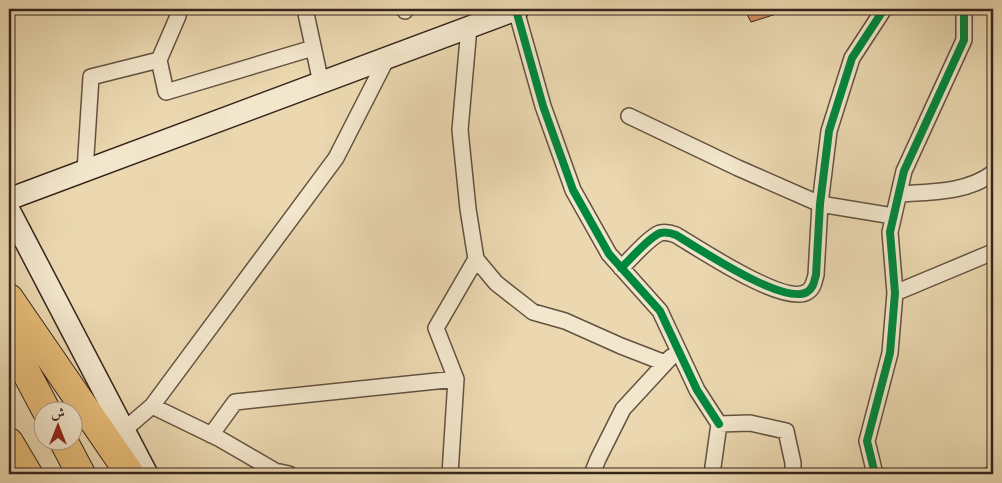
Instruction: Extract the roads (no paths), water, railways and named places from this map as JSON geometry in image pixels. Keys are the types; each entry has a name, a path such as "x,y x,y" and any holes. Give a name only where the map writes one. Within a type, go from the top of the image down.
{"highway":[{"path":"9,298 130,474"},
{"path":"9,340 41,400"},
{"path":"9,442 28,474"},
{"path":"68,450 81,474"}],"main road":[{"path":"9,199 517,9"},
{"path":"9,210 147,474"}],"street":[{"path":"179,9 178,16 159,60 166,92 313,48"},
{"path":"305,9 321,83"},
{"path":"517,9 543,106 573,190 609,254 660,311 697,390 719,424 712,474"},
{"path":"621,268 652,239 660,233 667,232 676,235 760,284 795,294 807,293 813,286 816,275 820,204 829,131 852,58 884,9"},
{"path":"875,474 866,441 890,353 895,293 890,232 893,216 904,171 964,40 964,9"},
{"path":"470,27 460,130 468,209 476,259 496,283 533,312 565,321 665,363"},
{"path":"124,430 152,406 336,158 387,58"},
{"path":"85,171 91,77 159,60"},
{"path":"629,116 738,168 820,204 893,216"},
{"path":"898,194 955,190 986,178 993,173"},
{"path":"895,293 993,252"},
{"path":"450,474 456,379 436,328 476,259"},
{"path":"592,474 623,409 678,348"},
{"path":"211,435 235,402 456,379"},
{"path":"152,406 211,435 275,471 289,474"},
{"path":"719,424 750,423 786,432 793,463 793,474"}]}
